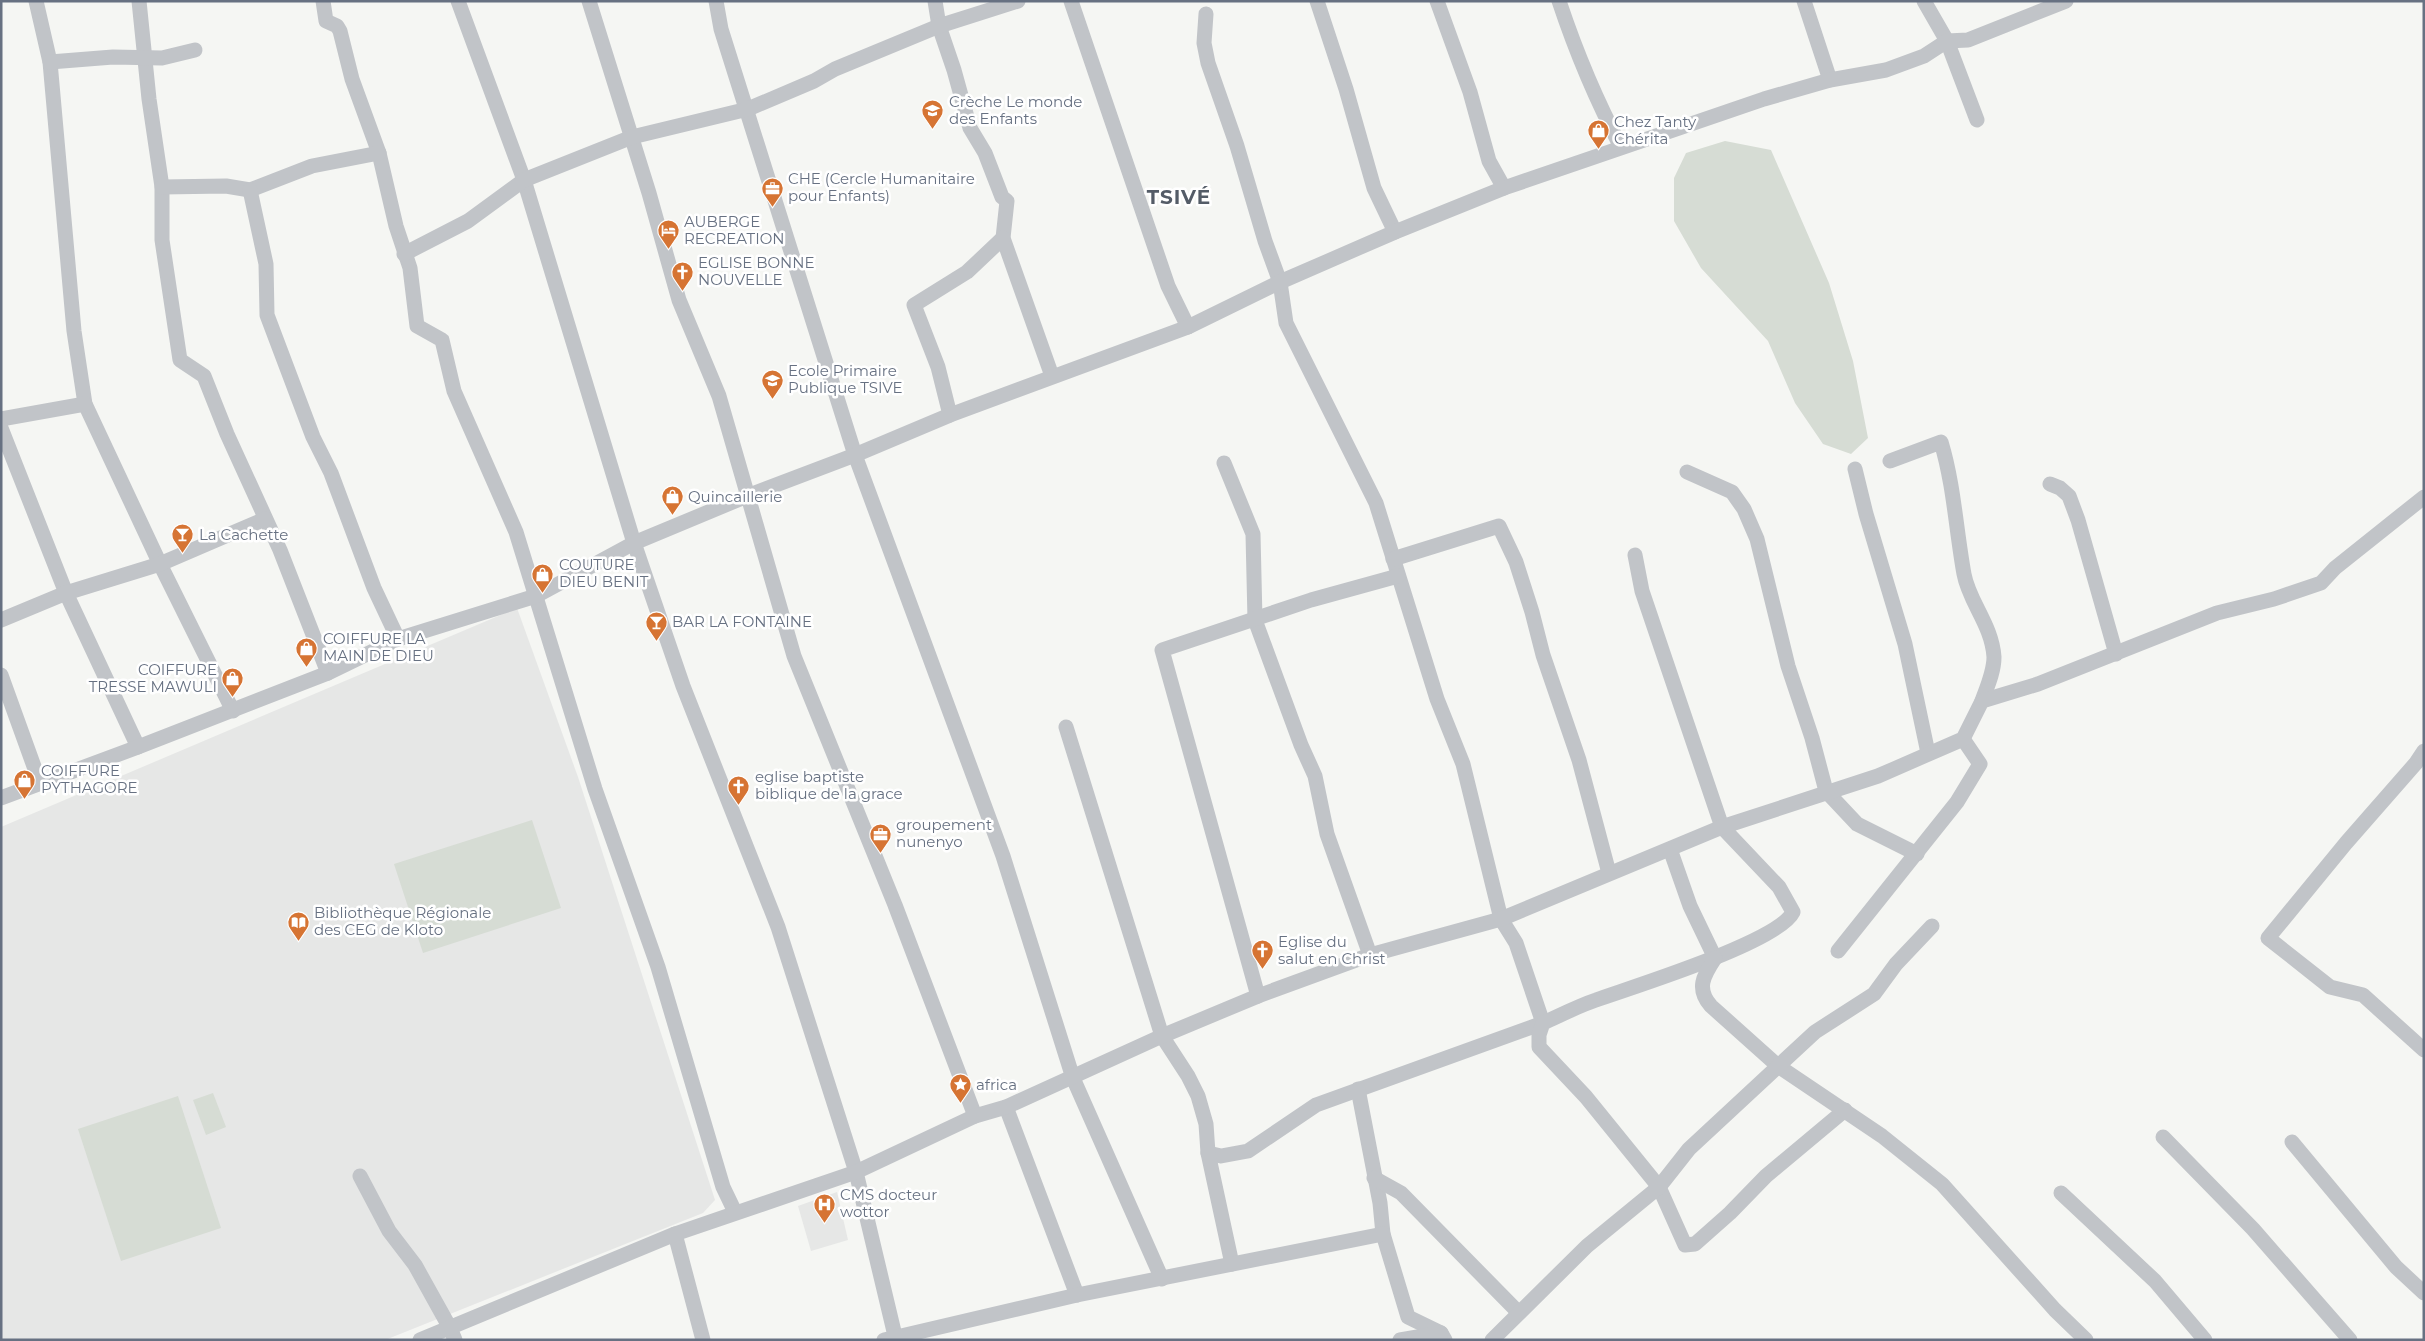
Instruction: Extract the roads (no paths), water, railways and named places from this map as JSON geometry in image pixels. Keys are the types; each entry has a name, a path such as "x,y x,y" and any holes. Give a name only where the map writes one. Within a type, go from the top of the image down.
{"street":[{"path":"36,1 50,62 74,331 85,404 160,564 233,710"},
{"path":"139,1 149,99 162,187 162,240 180,360 204,376 280,550 328,673"},
{"path":"323,1 326,21 337,26 340,31 357,98 379,152 404,254 414,285 417,326 442,340 454,392 516,532 595,789 658,967 723,1187 735,1212"},
{"path":"458,1 524,180 634,543 683,686 778,927 856,1172 892,1339 1078,1295 1383,1234"},
{"path":"589,1 632,137 679,300 719,396 794,656 894,906 975,1116"},
{"path":"716,1 721,29 748,109 855,455 1003,856 1074,1078 1162,1279"},
{"path":"935,1 939,26 954,70 970,128 985,153 1002,197 1007,202 1003,238 1052,376"},
{"path":"404,254 468,221 524,180 632,137 748,109 835,69 939,26 1018,1"},
{"path":"1071,1 1168,286 1188,327"},
{"path":"1317,1 1346,89 1374,188 1394,232"},
{"path":"1437,1 1470,92 1489,161 1504,188"},
{"path":"1559,1 1579,58 1601,109 1621,147"},
{"path":"1804,1 1830,80"},
{"path":"1924,1 1947,41 1977,120"},
{"path":"1,798 138,748 328,673 398,639 536,596 634,543 950,415 1188,327 1280,282 1394,232 1504,188 1621,147 1830,80 1886,70 1924,56 1947,41 1968,40 2047,4 2066,1"},
{"path":"1206,14 1204,43 1208,63 1237,146 1265,241 1280,282 1286,323 1376,503 1437,698 1463,764 1501,919 1516,943 1544,1023 1539,1035 1540,1047 1586,1097 1659,1187 1685,1245 1694,1244 1730,1213 1766,1176 1845,1110"},
{"path":"50,62 146,56 162,58 195,50"},
{"path":"162,187 226,186 250,190 312,166 379,152"},
{"path":"250,190 266,264 267,315 313,437 331,474 374,588 398,639"},
{"path":"950,415 938,367 914,305 967,272 1003,238"},
{"path":"1,419 85,404"},
{"path":"1,428 66,593 138,748"},
{"path":"420,1340 452,1334 675,1234 856,1172 975,1116 1006,1107 1074,1078 1162,1036 1258,996 1370,955 1501,919 1609,873 1670,850 1722,826 1826,791 1878,776 1928,752 1963,739 1991,679 1994,657 1985,619 1964,576 1962,546 1941,442 1890,461"},
{"path":"1224,463 1253,534 1255,620 1301,745 1315,776 1327,834 1370,955"},
{"path":"1855,469 1904,644 1928,752"},
{"path":"1687,472 1732,492 1757,538 1788,666 1812,738 1826,791 1857,824 1916,854"},
{"path":"2050,484 2060,488 2069,496 2078,520 2116,654"},
{"path":"1982,701 2038,684 2217,614 2274,599 2320,583 2335,568 2424,497"},
{"path":"1,620 66,593 160,564 265,519"},
{"path":"1393,559 1499,526 1516,562 1543,655 1580,760 1609,873"},
{"path":"1208,1153 1221,1156 1248,1151 1316,1105 1544,1023 1593,1001 1715,958 1769,932 1790,919 1793,912 1779,887 1722,826 1642,591 1635,555"},
{"path":"1258,996 1162,650 1311,600 1398,576"},
{"path":"1,675 40,784"},
{"path":"1066,727 1162,1036 1198,1096 1206,1124 1208,1153 1232,1264"},
{"path":"1838,952 1957,802 1980,764 1963,739"},
{"path":"2424,751 2416,763 2346,842 2268,938 2330,988 2364,995 2424,1050"},
{"path":"1670,850 1690,906 1715,958"},
{"path":"1492,1340 1587,1246 1659,1187 1689,1149 1814,1032 1874,994 1896,964 1932,926"},
{"path":"1715,958 1708,968 1701,988 1703,997 1778,1066 1845,1110 1942,1184 2055,1310 2086,1340"},
{"path":"1358,1089 1380,1203 1383,1234 1408,1317 1443,1337"},
{"path":"1006,1107 1078,1295"},
{"path":"2164,1136 2254,1229 2350,1340"},
{"path":"2292,1142 2396,1267 2424,1293"},
{"path":"360,1176 389,1231 415,1265 452,1334"},
{"path":"1374,1178 1401,1193 1519,1313"},
{"path":"2061,1193 2155,1281 2204,1340"},
{"path":"675,1234 703,1340"},
{"path":"1400,1340 1443,1337"}],"place":[{"name":"Crèche Le monde des Enfants","path":"933,130"},
{"name":"Chez Tanty Chérita","path":"1598,150"},
{"name":"CHE (Cercle Humanitaire pour Enfants)","path":"772,207"},
{"name":"AUBERGE RECREATION","path":"668,250"},
{"name":"EGLISE BONNE NOUVELLE","path":"682,291"},
{"name":"Ecole Primaire Publique TSIVE","path":"772,399"},
{"name":"Quincaillerie","path":"672,516"},
{"name":"La Cachette","path":"183,554"},
{"name":"COUTURE DIEU BENIT","path":"543,593"},
{"name":"BAR LA FONTAINE","path":"656,641"},
{"name":"COIFFURE LA MAIN DE DIEU","path":"307,667"},
{"name":"COIFFURE TRESSE MAWULI","path":"233,698"},
{"name":"COIFFURE PYTHAGORE","path":"25,799"},
{"name":"eglise baptiste biblique de la grace","path":"739,805"},
{"name":"groupement nunenyo","path":"880,853"},
{"name":"Bibliothèque Régionale des CEG de Kloto","path":"298,941"},
{"name":"Eglise du salut en Christ","path":"1262,970"},
{"name":"africa","path":"960,1104"},
{"name":"CMS docteur wottor","path":"824,1223"}],"district":[{"name":"TSIVÉ","path":"1179,197"}]}
